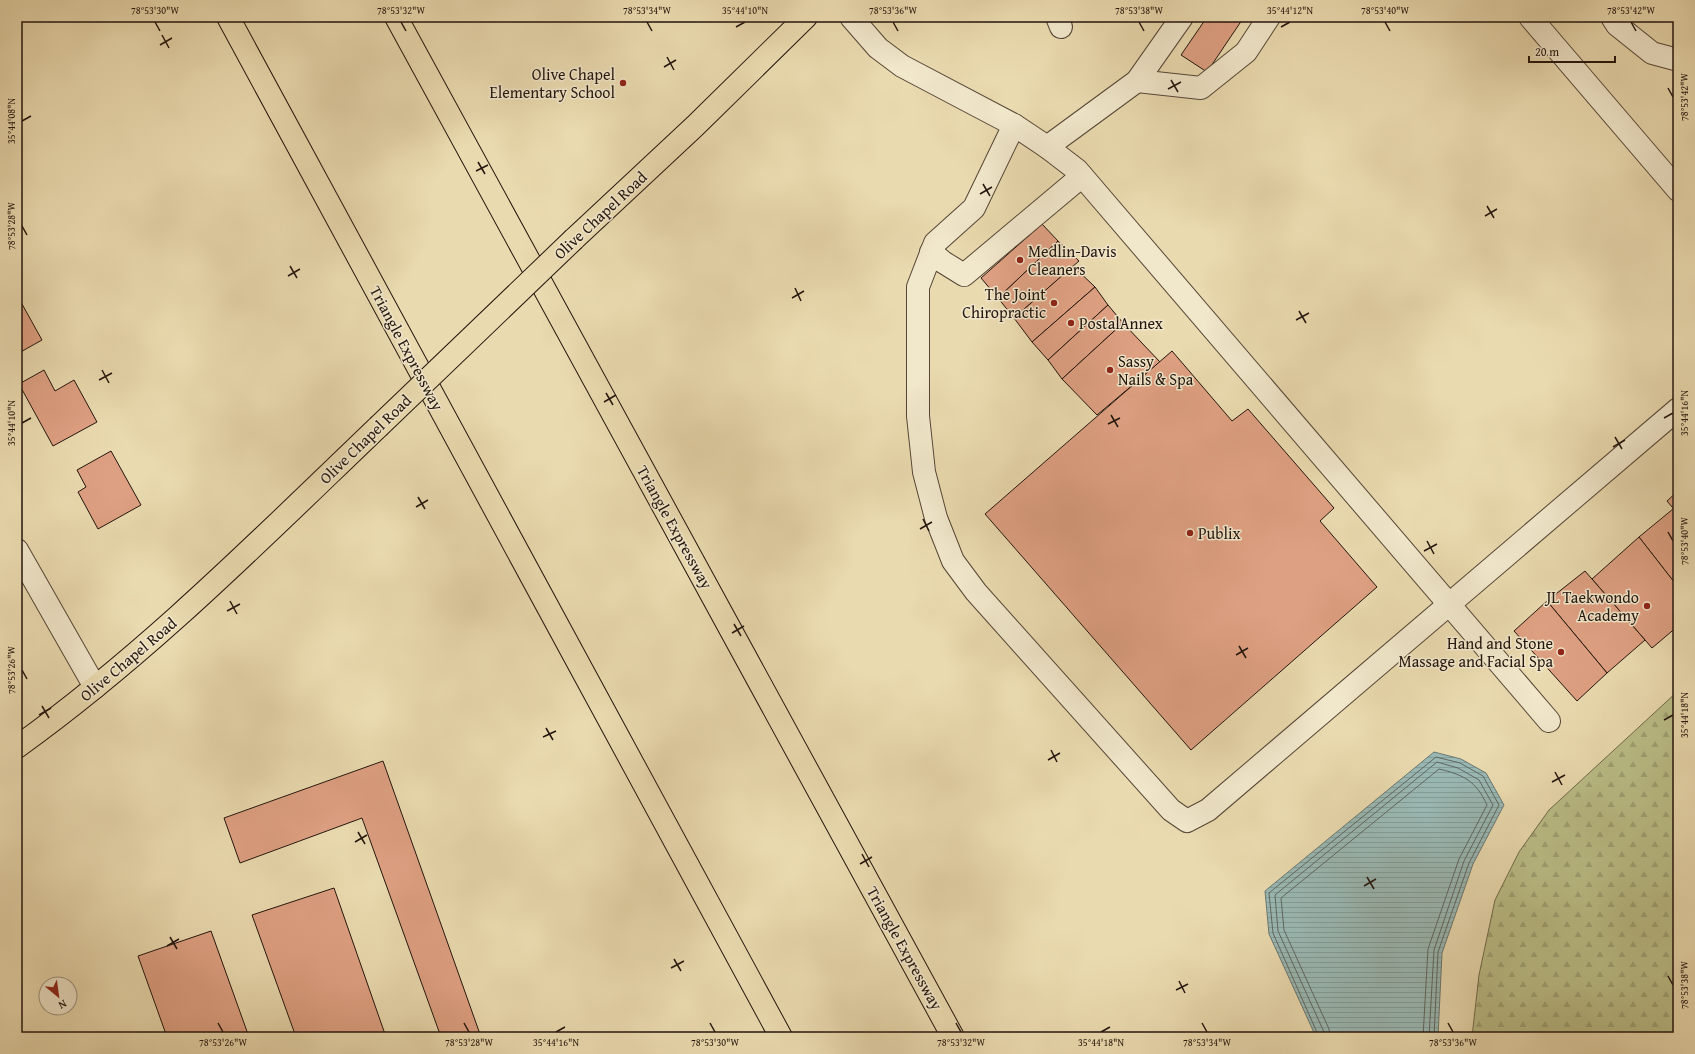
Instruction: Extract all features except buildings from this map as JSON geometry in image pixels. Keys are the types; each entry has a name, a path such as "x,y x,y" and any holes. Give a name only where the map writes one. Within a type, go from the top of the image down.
{"main road":[{"name":"Triangle Expressway","path":"228,17 781,1037"},
{"name":"Triangle Expressway","path":"396,17 953,1037"},
{"name":"Olive Chapel Road","path":"17,747 137,653 209,589 574,239 695,126 806,17"}],"street":[{"path":"851,17 878,48 902,66 1014,125 1047,147 1077,170 1549,722"},
{"path":"1047,147 1137,81 1182,17"},
{"path":"1137,81 1201,88 1246,52 1269,17"},
{"path":"1530,17 1678,190"},
{"path":"1612,17 1617,25 1652,53 1678,60"},
{"path":"1014,125 974,208 935,243 918,287 918,416 924,472 936,518 953,561 976,592 1171,810 1187,821 1208,810 1678,409"},
{"path":"931,252 943,262 964,275 1082,176"},
{"path":"17,550 95,687"}],"green space":[{"path":"1678,691 1678,1037 1472,1037 1479,975 1495,900 1519,852 1549,810"}],"water":[{"path":"1434,752 1461,759 1486,773 1504,805 1473,864 1442,953 1438,1037 1316,1037 1269,934 1265,891"}],"place":[{"name":"Olive Chapel Elementary School","path":"623,83"},
{"name":"Medlin-Davis Cleaners","path":"1020,260"},
{"name":"The Joint Chiropractic","path":"1054,303"},
{"name":"PostalAnnex","path":"1071,323"},
{"name":"Sassy Nails & Spa","path":"1110,370"},
{"name":"Publix","path":"1190,533"},
{"name":"JL Taekwondo Academy","path":"1647,606"},
{"name":"Hand and Stone Massage and Facial Spa","path":"1561,652"}]}
